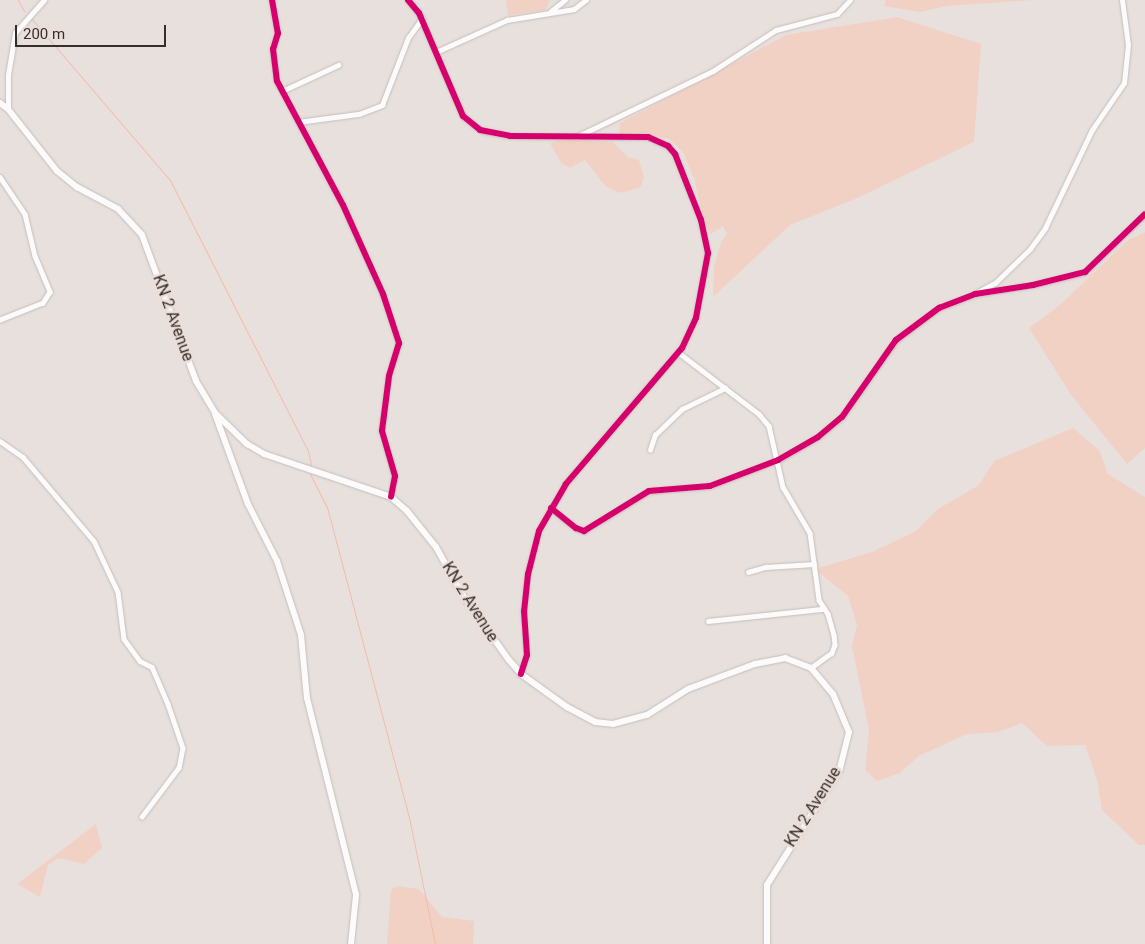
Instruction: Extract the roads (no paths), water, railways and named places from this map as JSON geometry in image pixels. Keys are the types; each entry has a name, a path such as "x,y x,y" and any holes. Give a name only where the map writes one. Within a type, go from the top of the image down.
{"main road":[{"name":"KN 2 Avenue","path":"0,103 8,109 57,170 77,186 118,209 142,236 196,381 215,413 248,444 264,454 391,497 407,511 436,547 464,597 521,674 574,712 595,722 613,724 647,715 688,689 755,664 785,658 811,668 833,694 849,732 840,769 767,885 767,944"},
{"path":"215,413 248,504 284,579 301,635 306,698 356,895 351,944"}],"street":[{"path":"8,109 8,75 15,33 44,0"},
{"path":"272,0 278,33 273,49 277,80 343,205 383,294 399,343 389,376 382,430 395,476 391,497"},
{"path":"408,0 422,19 463,116 472,125 494,134 654,138 675,154 701,220 708,253 696,318 678,352 566,484 551,508 531,554 524,611 527,655 521,674"},
{"path":"549,13 565,0"},
{"path":"436,52 507,20 574,9 586,0"},
{"path":"574,137 713,71 776,30 837,14 850,0"},
{"path":"551,508 576,528 584,531 648,491 710,486 778,460 818,437 842,417 896,340 939,308 975,294 995,283 1030,249 1045,228 1092,130 1124,83 1128,45 1122,0"},
{"path":"298,122 358,114 382,105 408,38 422,19"},
{"path":"282,91 338,65"},
{"path":"0,178 25,214 35,256 50,292 43,303 0,320"},
{"path":"975,294 1085,272 1145,214"},
{"path":"678,352 766,421 778,460 783,487 807,524 823,609 832,625 835,645 825,660 811,668"},
{"path":"650,450 655,435 682,409 725,388"},
{"path":"0,441 23,457 94,541 118,592 124,639 140,661 152,667 168,704 183,748 179,768 142,817"},
{"path":"748,572 766,567 814,564"},
{"path":"708,621 823,609"}],"waterway":[{"path":"18,0 24,11"},
{"path":"31,18 170,180 308,451 311,465"},
{"path":"310,474 327,507 410,822 435,944"}]}
